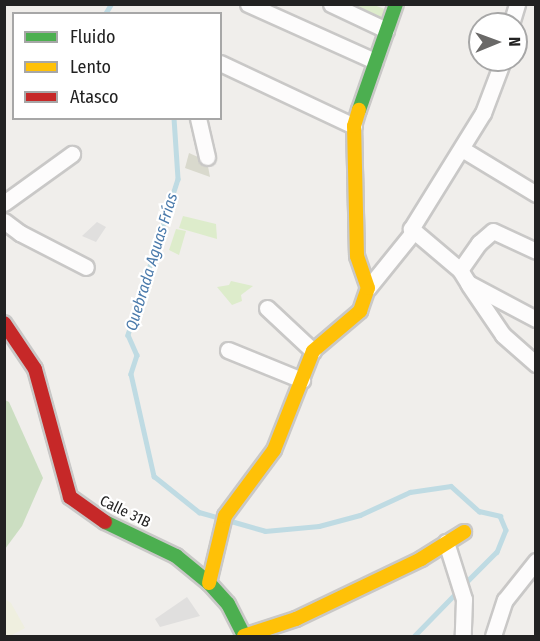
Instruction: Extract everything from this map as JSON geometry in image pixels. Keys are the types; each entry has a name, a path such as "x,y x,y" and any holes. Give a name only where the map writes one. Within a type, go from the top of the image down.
{"street":[{"path":"248,4 375,61"},
{"path":"331,4 386,30"},
{"path":"368,288 357,256 354,126 396,4"},
{"path":"222,64 354,126"},
{"path":"499,72 491,96 462,149 411,229 464,277 536,319"},
{"path":"198,120 207,157"},
{"path":"462,149 536,194"},
{"path":"4,203 72,154"},
{"path":"4,220 20,233 86,267"},
{"path":"209,583 219,533 225,516 274,450 313,351 360,311 368,288 414,231"},
{"path":"464,277 479,243 493,231 536,251"},
{"path":"464,277 503,335 536,364"},
{"path":"267,308 313,351"},
{"name":"Calle 31B","path":"4,323 35,369 70,497 91,515 176,556 209,583 228,604 244,636"},
{"path":"228,351 302,380"},
{"path":"244,636 296,619 421,559 464,532"},
{"path":"446,542 458,573 464,598 463,636"},
{"path":"493,636 505,600 536,561"}],"shaded area":[{"path":"189,153 207,161 210,177 185,168"},
{"path":"97,222 106,227 96,242 82,236"},
{"path":"187,597 200,616 160,627 155,619"}],"green space":[{"path":"354,4 374,5 390,11 384,27 351,12"},
{"path":"183,216 216,224 217,239 179,228"},
{"path":"176,229 186,231 179,255 169,250"},
{"path":"231,281 253,286 241,295 242,301 232,305 217,287 229,285"},
{"path":"5,400 9,402 43,478 22,526 5,549"},
{"path":"5,599 11,603 25,628 10,636 5,636"}],"waterway":[{"name":"Quebrada Aguas Frías","path":"106,12 111,4"},
{"name":"Quebrada Aguas Frías","path":"174,120 178,179 128,335 137,355 131,374 154,476 199,512 220,518"},
{"name":"Quebrada Aguas Frías","path":"231,521 265,531 319,526 360,515 410,492 451,486 479,511 500,516 506,530 497,552 463,586"},
{"name":"Quebrada Aguas Frías","path":"414,636 457,592"}],"traffic: fast":[{"path":"359,110 396,4"},
{"path":"105,522 176,556 209,583 228,604 244,636"}],"traffic: slow":[{"path":"209,583 225,516 274,450 313,351 360,311 368,288 357,256 354,126 359,110"},
{"path":"244,636 296,619 421,559 464,532"}],"traffic: jam":[{"path":"4,323 35,369 70,497 105,522"}]}
